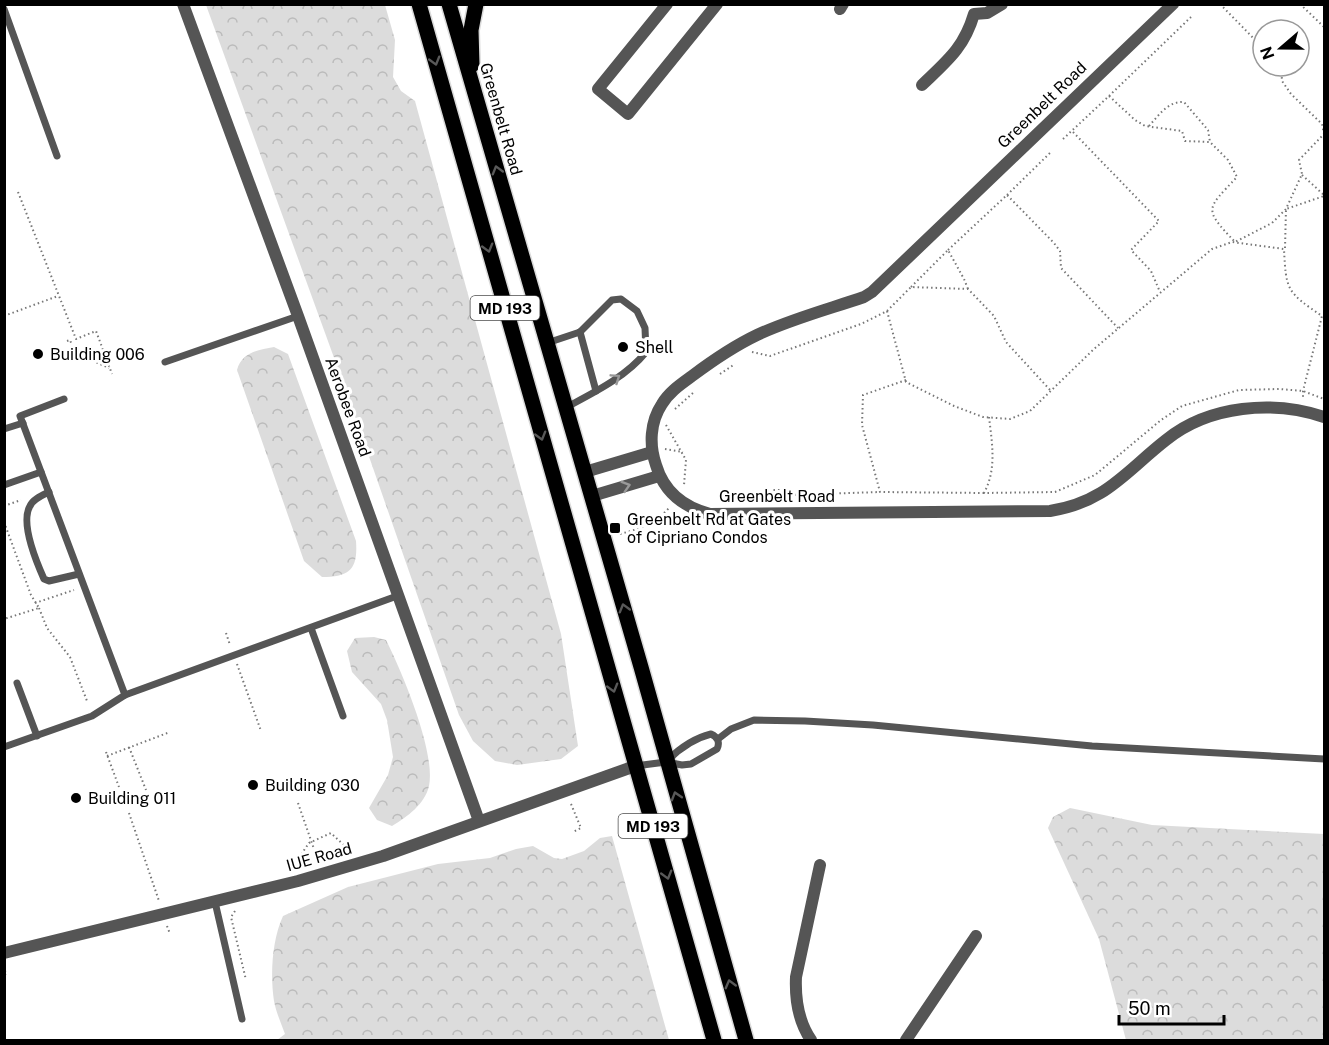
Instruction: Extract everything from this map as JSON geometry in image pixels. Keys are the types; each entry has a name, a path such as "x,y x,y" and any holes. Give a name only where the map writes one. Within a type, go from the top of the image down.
{"main road":[{"name":"MD 193","path":"419,4 714,1041"},
{"name":"Greenbelt Road","path":"449,4 592,496 746,1041"},
{"path":"472,86 471,30 476,4"}],"street":[{"name":"Aerobee Road","path":"183,4 298,316 479,821"},
{"path":"667,4 598,89 628,114 717,4"},
{"path":"922,85 956,52 970,29 974,9 987,13 1002,4"},
{"name":"Greenbelt Road","path":"1173,4 872,292 864,297 756,335 679,386 662,402 651,437 657,450 659,476 666,487 680,495 696,511 710,514 1050,511 1074,506 1105,491 1166,439 1191,424 1205,419 1223,413 1262,408 1302,410 1324,417"},
{"path":"585,472 657,450"},
{"path":"592,496 659,476"},
{"name":"IUE Road","path":"4,953 215,902 383,856 635,766"},
{"path":"811,1041 798,1013 795,995 796,977 820,865"},
{"path":"906,1041 976,936"}],"lane":[{"path":"4,9 57,156"},
{"path":"547,343 580,332 612,300 621,299 637,311 645,328 646,352 630,368 566,408"},
{"path":"165,362 298,316"},
{"path":"580,332 596,391"},
{"path":"64,399 20,416 125,695"},
{"path":"4,429 23,423"},
{"path":"4,485 41,472"},
{"path":"49,492 35,500 27,513 27,531 39,567 44,579 49,581 79,574"},
{"path":"4,747 92,716 125,695 397,596"},
{"path":"311,628 343,716"},
{"path":"17,683 37,736"},
{"path":"718,740 731,729 754,720 805,721 873,725 1092,746 1324,759"},
{"path":"635,766 666,762 682,765 699,761 717,749 718,740 711,734 703,736 679,749 666,762"},
{"path":"215,902 242,1019"}],"path":[{"path":"1220,4 1251,36"},
{"path":"1300,4 1324,27"},
{"path":"1063,139 1191,17"},
{"path":"1282,78 1291,94 1322,124 1324,134 1299,160 1302,174 1324,196 1286,209"},
{"path":"1109,96 1135,120 1149,126 1182,131 1185,141 1210,142"},
{"path":"1149,126 1162,111 1176,102 1184,102 1208,130 1210,142 1228,160 1237,177 1216,200 1211,212 1214,220 1235,242 1284,249 1284,251"},
{"path":"1072,131 1159,221 1131,250 1151,271 1160,292"},
{"path":"752,352 770,356 861,324 887,310 1051,152"},
{"path":"887,310 906,382 954,406 989,417 1010,419 1030,411 1118,328 1212,249 1235,242 1272,223 1286,209 1302,174"},
{"path":"18,192 76,339 96,331 112,374"},
{"path":"1007,195 1054,243 1060,252 1061,268 1118,328"},
{"path":"1286,209 1284,251 1286,278 1295,297 1323,315 1303,391 1303,401"},
{"path":"948,250 968,289 994,316 1006,342 1051,391"},
{"path":"910,287 968,289"},
{"path":"4,316 59,296"},
{"path":"67,341 70,340 75,353 109,368"},
{"path":"716,376 743,358"},
{"path":"880,492 862,424 863,394 906,380"},
{"path":"675,410 698,388"},
{"path":"766,505 771,505 772,490 781,490 781,494 789,495 880,492 1055,492 1095,475 1161,420 1182,406 1239,390 1303,391 1324,399"},
{"path":"663,435 667,417"},
{"path":"984,493 990,482 994,456 989,417"},
{"path":"620,534 648,525 658,519 680,495 686,474 686,460 666,423"},
{"path":"657,450 663,442"},
{"path":"657,450 683,452"},
{"path":"657,450 665,458"},
{"path":"789,495 789,504"},
{"path":"4,506 21,500"},
{"path":"6,524 35,603 47,628 70,657 87,701"},
{"path":"35,603 77,589"},
{"path":"4,619 39,608"},
{"path":"226,633 232,650"},
{"path":"237,664 261,730"},
{"path":"119,787 106,754 170,732"},
{"path":"129,747 146,790"},
{"path":"566,790 581,828 573,832"},
{"path":"298,803 314,849"},
{"path":"129,813 161,909"},
{"path":"290,870 312,842 330,833 347,850 356,851"},
{"path":"238,907 231,917 246,980"},
{"path":"166,924 170,934"},
{"path":"4,966 6,975"}],"green space":[{"path":"206,5 385,5 395,40 393,77 401,91 415,101 561,634 578,746 561,759 517,765 495,761 473,741 459,715 349,399"},
{"path":"274,347 288,354 356,541 354,565 346,573 332,577 322,577 304,561 237,370 239,364 247,356"},
{"path":"374,637 386,640 400,672 423,733 430,771 429,786 424,799 392,826 377,820 369,808 388,775 393,757 387,720 381,704 352,672 347,651 355,638"},
{"path":"1070,808 1152,825 1324,834 1324,1040 1126,1040 1099,939 1048,828 1053,817"},
{"path":"612,836 669,1040 277,1040 285,1034 274,1001 272,969 276,936 283,916 348,887 438,864 490,858 533,846 554,858 562,859 584,851 600,838"}],"place":[{"name":"Shell","path":"623,347"},
{"name":"Building 006","path":"38,354"},
{"name":"Greenbelt Rd at Gates of Cipriano Condos","path":"615,528"},
{"name":"Building 030","path":"253,785"},
{"name":"Building 011","path":"76,798"}]}
